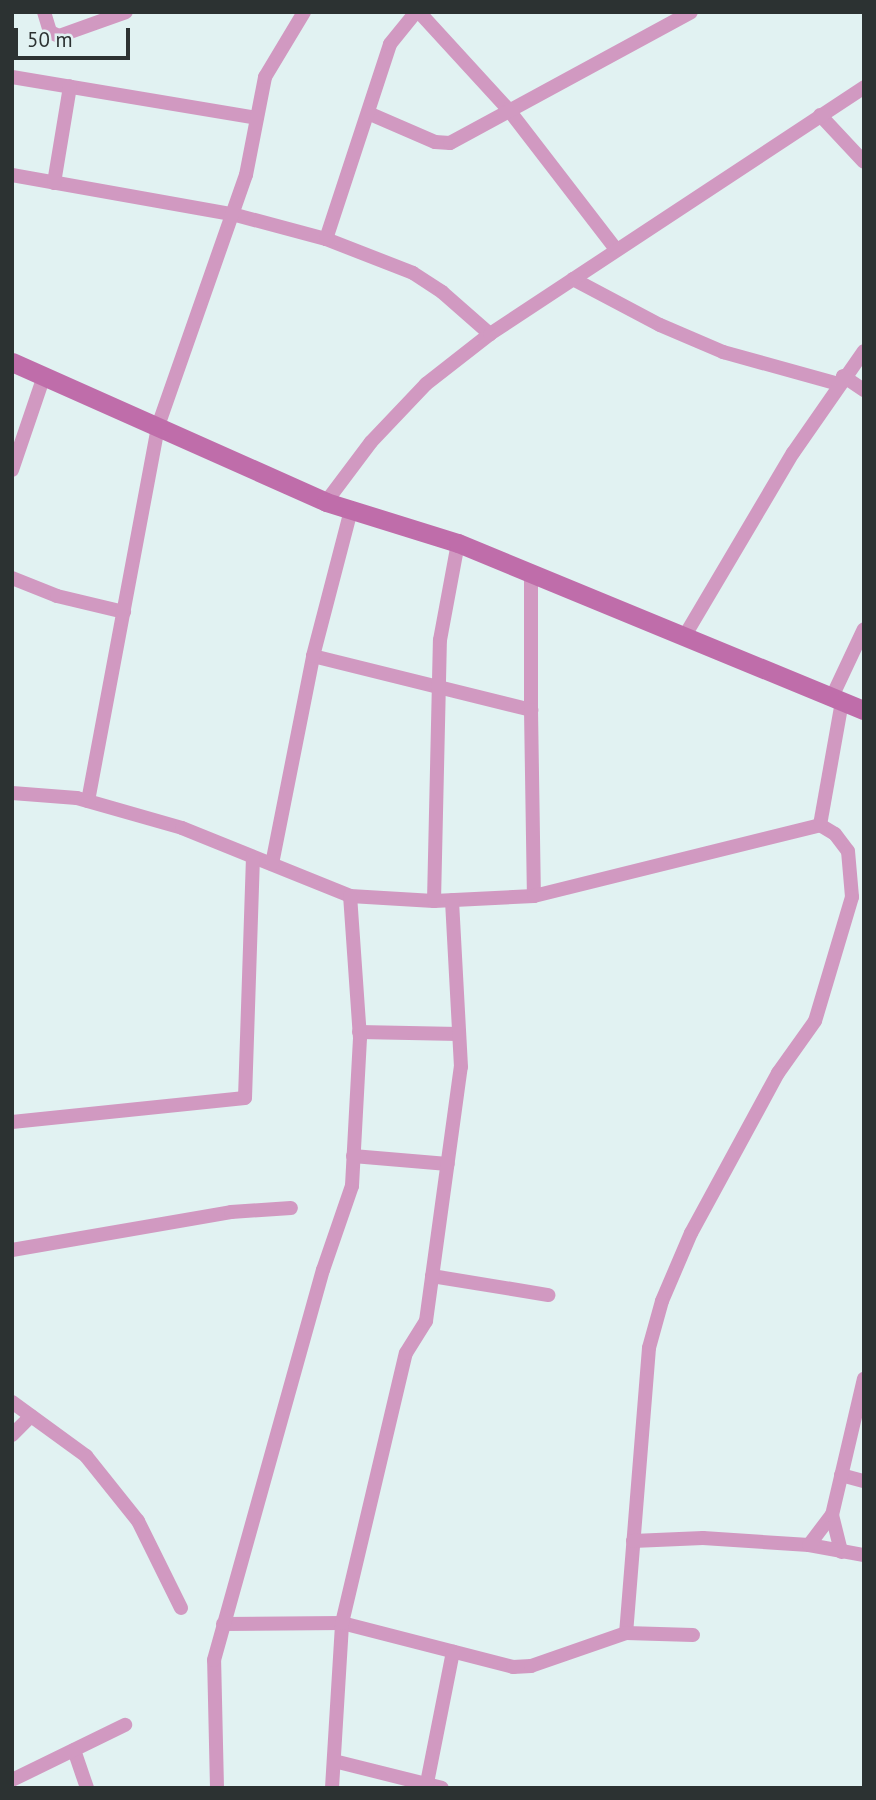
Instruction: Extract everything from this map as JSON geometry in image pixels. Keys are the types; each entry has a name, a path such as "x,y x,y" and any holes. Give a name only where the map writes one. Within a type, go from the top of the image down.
{"street":[{"path":"44,12 50,32 59,36 127,12"},
{"path":"88,801 158,426 232,214 265,77 304,12"},
{"path":"326,239 390,44 417,12 508,109 616,249"},
{"path":"368,113 435,142 450,143 508,109 691,12"},
{"path":"12,77 257,118"},
{"path":"54,183 70,86"},
{"path":"326,502 371,442 426,384 490,334 864,87"},
{"path":"820,115 864,162"},
{"path":"12,175 232,214 326,239 413,273 442,292 490,334"},
{"path":"573,279 723,352 841,380 864,390"},
{"path":"684,637 841,380 864,351"},
{"path":"12,362 326,502 458,543 864,710"},
{"path":"12,470 44,376"},
{"path":"272,864 313,656 351,510"},
{"path":"434,901 440,640 458,543"},
{"path":"531,573 534,895"},
{"path":"12,578 57,596 124,612"},
{"path":"820,825 837,701 864,629"},
{"path":"313,656 531,710"},
{"path":"12,793 88,801 182,828 351,896 434,901 534,895 820,825 835,834 848,851 852,897 815,1021 772,1084 691,1233 662,1301 649,1348 626,1633"},
{"path":"12,1122 245,1098 253,856"},
{"path":"217,1788 214,1660 323,1270 352,1186 359,1032 351,896"},
{"path":"332,1788 342,1623 406,1353 426,1321 448,1164 461,1067 452,900"},
{"path":"359,1032 459,1034"},
{"path":"353,1156 448,1164"},
{"path":"12,1250 232,1212 291,1208"},
{"path":"432,1276 548,1295"},
{"path":"809,1545 832,1515 864,1378"},
{"path":"12,1402 86,1456 138,1521 181,1608"},
{"path":"12,1435 31,1416"},
{"path":"841,1475 864,1481"},
{"path":"832,1515 841,1552"},
{"path":"633,1541 703,1538 809,1545 864,1555"},
{"path":"223,1624 342,1623 513,1667 531,1666 626,1633 693,1635"},
{"path":"426,1786 453,1652"},
{"path":"12,1780 125,1725"},
{"path":"74,1750 87,1788"},
{"path":"334,1761 442,1788"}]}
